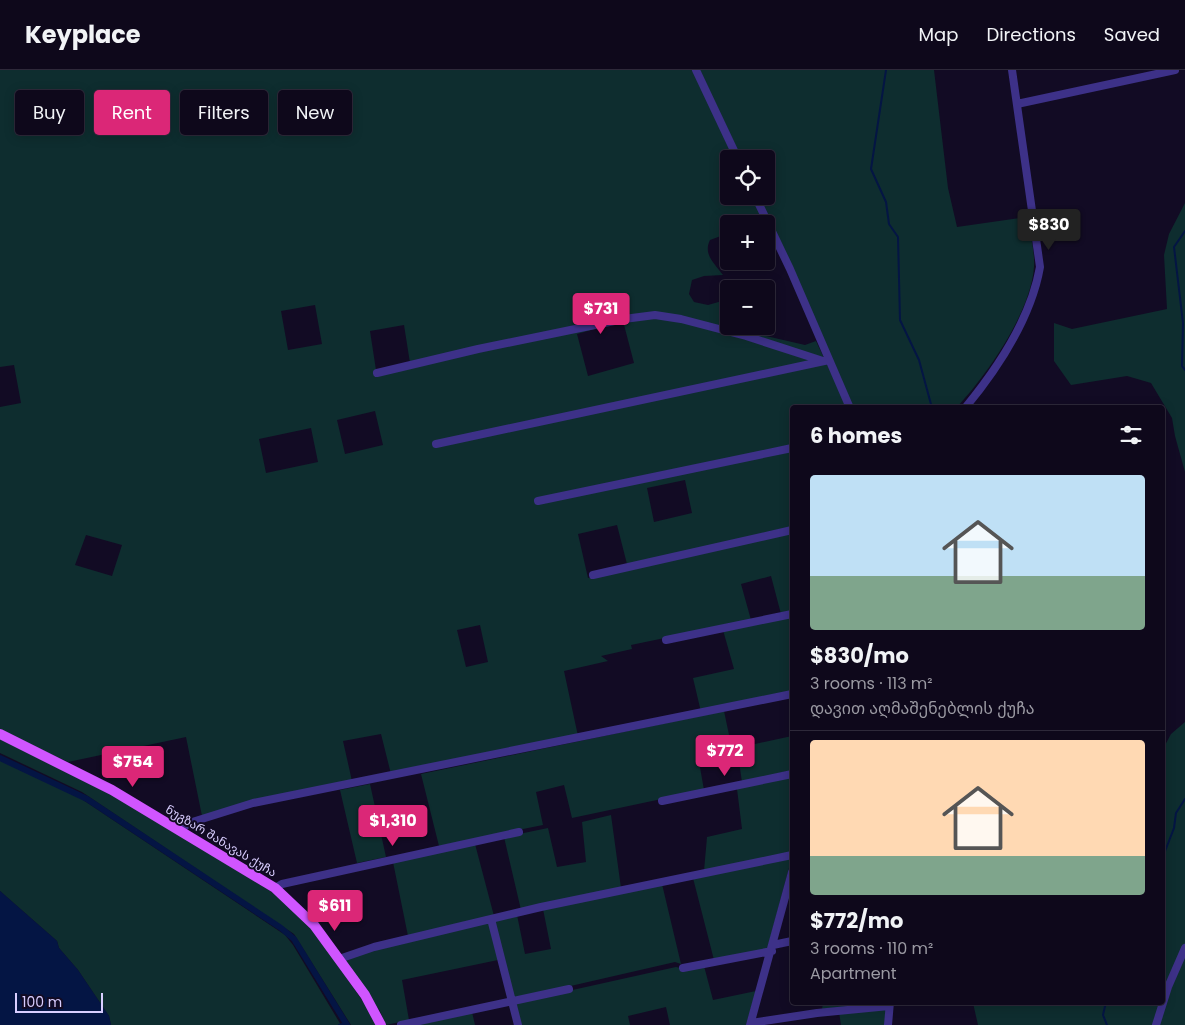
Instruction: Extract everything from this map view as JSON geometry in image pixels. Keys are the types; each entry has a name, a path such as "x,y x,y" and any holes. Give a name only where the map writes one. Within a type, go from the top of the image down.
{"main road":[{"name":"ნუგზარ შანავას ქუჩა","path":"0,734 112,790 275,888 314,925 368,999 381,1025"}],"street":[{"path":"696,70 734,150"},
{"path":"967,405 997,364 1030,304 1040,267 1012,70"},
{"path":"1017,104 1175,70"},
{"path":"759,205 790,269 826,360 848,405"},
{"path":"378,373 488,347 655,314 746,336 826,360"},
{"path":"436,444 826,360"},
{"path":"538,501 790,448"},
{"path":"593,575 790,530"},
{"path":"666,640 790,614"},
{"path":"180,830 190,823 253,803 790,694"},
{"path":"662,802 790,774"},
{"path":"275,888 282,884 519,832"},
{"path":"339,959 374,946 491,919 790,855"},
{"path":"790,880 750,1024 881,1005"},
{"path":"491,919 518,1025"},
{"path":"683,968 772,948 790,942"},
{"path":"1165,996 1185,948"},
{"path":"400,1025 569,989"},
{"path":"888,1025 889,1005"},
{"path":"1156,1025 1162,1005"}],"green space":[{"path":"0,70 693,70 733,150 720,150 720,205 758,205 762,215 720,215 720,236 710,240 708,250 713,262 723,275 704,276 692,280 689,294 694,302 708,305 720,302 720,335 766,335 805,345 816,341 846,405 790,405 790,528 627,564 617,525 578,534 588,578 790,533 790,612 781,614 771,576 741,584 751,620 631,645 632,649 601,656 608,661 564,671 578,736 391,774 381,734 343,741 352,781 254,800 202,816 186,737 68,762 0,731 0,407 21,403 14,365 0,367","holes":["315,305 322,344 288,350 281,311","623,321 634,363 588,376 577,334","404,325 410,363 376,370 370,331","375,411 383,445 345,454 337,420","311,428 318,462 266,473 259,439","685,480 692,513 654,522 647,488","86,535 122,545 112,576 75,565","480,625 488,662 466,667 457,630"]},
{"path":"700,70 934,70 948,188 957,227 1027,217 1034,255 1031,285 1025,303 1006,342 994,361 959,405 850,405 775,235 775,215 766,215 762,205 775,205 775,150 738,150"},
{"path":"1185,203 1185,472 1172,418 1151,383 1127,376 1071,385 1054,361 1054,323 1072,329 1167,309 1164,255 1169,234"},
{"path":"790,616 790,692 701,712 693,678 734,669 723,630"},
{"path":"724,711 732,749 698,756 704,790 572,818 564,785 536,792 543,825 439,846 421,774"},
{"path":"1185,722 1185,1025 978,1025 973,1005 1165,1005 1165,745 1171,734"},
{"path":"790,736 790,770 742,782 737,748"},
{"path":"0,738 103,788 280,897 310,925 366,1006 376,1025 351,1025 294,934 82,792 0,753"},
{"path":"0,760 80,798 285,935 293,945 341,1025 111,1025 109,1016 78,970 59,948 57,941 0,891"},
{"path":"790,776 790,852 704,871 707,837 742,829 737,789"},
{"path":"370,784 386,857 357,863 340,790"},
{"path":"611,815 621,888 521,910 504,837 548,828 557,867 586,862 582,822"},
{"path":"475,844 494,916 408,936 393,862"},
{"path":"790,857 790,864 767,950 714,960 693,878"},
{"path":"662,884 681,964 675,962 514,999 494,921 517,915 525,954 551,949 543,909"},
{"path":"489,922 498,960 402,980 409,1020 386,1025 380,1011 344,960 376,949"},
{"path":"704,966 713,1000 756,991 746,1025 670,1025 666,1007 628,1016 630,1025 520,1025 514,1003 676,967 685,969"},
{"path":"823,1005 865,1005 822,1009"},
{"path":"887,1009 886,1025 841,1025 839,1012"},
{"path":"472,1012 475,1025 410,1025"}],"water":[{"path":"0,891 57,941 59,948 78,970 109,1016 111,1025 0,1025"}],"waterway":[{"path":"886,70 871,169 886,202 889,224 898,237 900,320 919,360 931,405"},
{"path":"1185,231 1174,247 1183,323 1182,366 1185,370"},
{"path":"0,758 87,799 281,928 294,939 347,1025"},
{"path":"1165,851 1174,828 1176,813 1185,799"},
{"path":"1105,1005 1103,1015 1107,1025"},
{"path":"339,1025 346,1023"}]}
